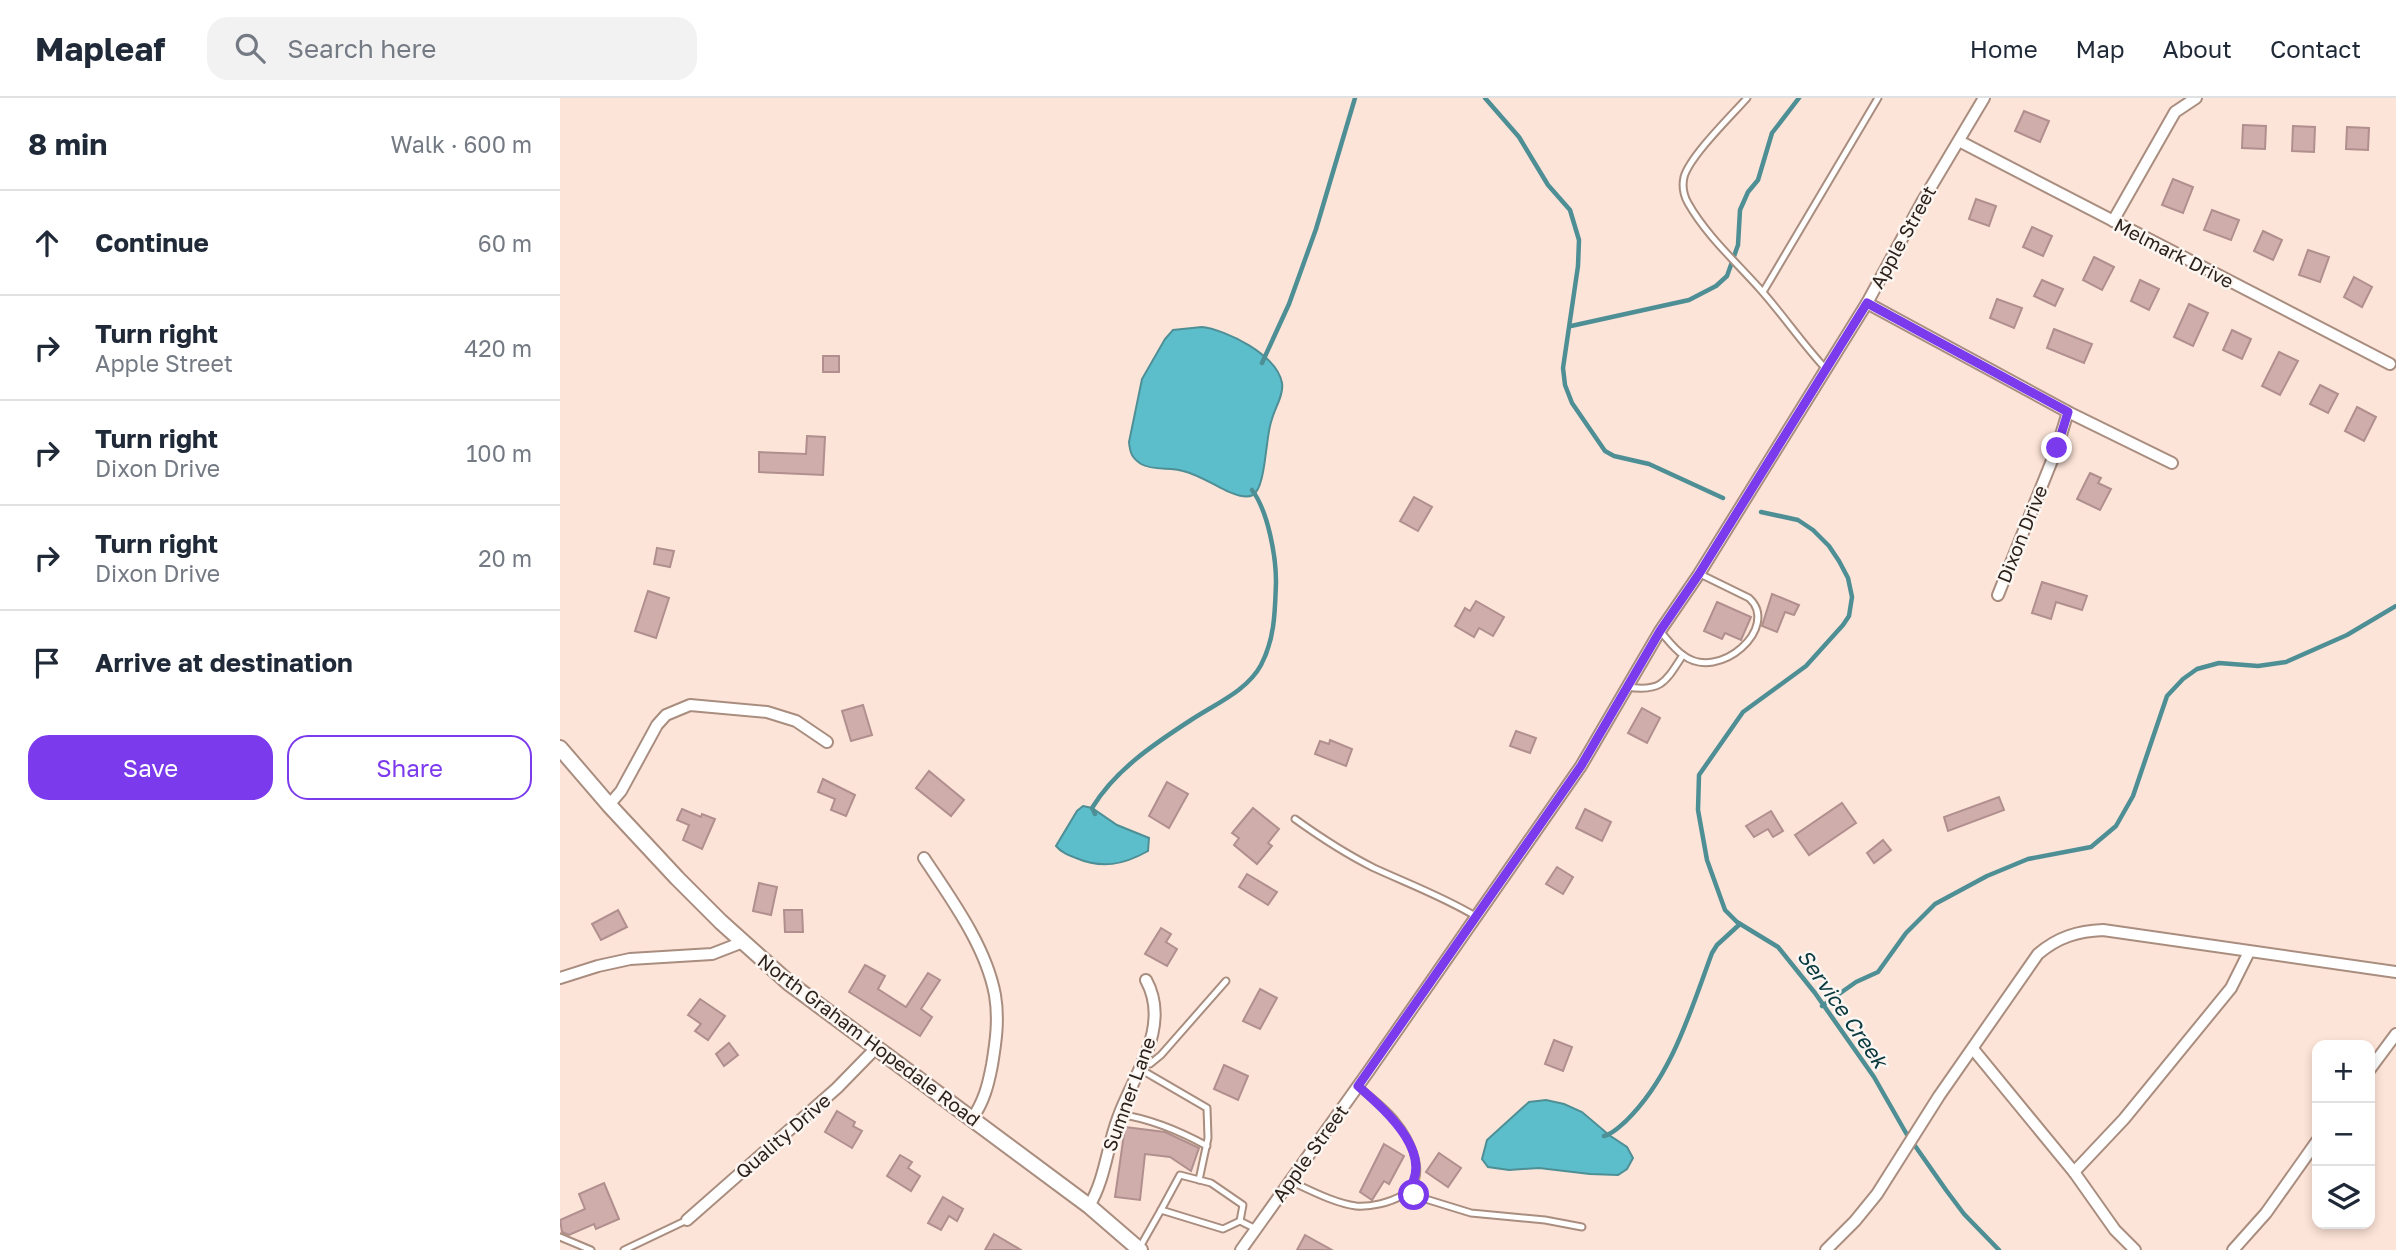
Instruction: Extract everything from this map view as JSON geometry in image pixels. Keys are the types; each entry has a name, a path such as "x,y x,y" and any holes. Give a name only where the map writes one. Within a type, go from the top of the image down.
{"street":[{"name":"Apple Street","path":"1241,1250 1478,917 1581,766 1660,631 1699,574 1867,303 1922,202 1984,98"},
{"path":"2113,221 2175,112 2196,98"},
{"name":"Melmark Drive","path":"1959,141 2390,364"},
{"path":"1867,303 2068,412 2172,463"},
{"name":"Dixon Drive","path":"1998,595 2057,448 2068,412"},
{"path":"609,805 621,791 657,725 666,715 691,705 767,712 796,721 827,742"},
{"name":"North Graham Hopedale Road","path":"562,753 677,878 789,983 1088,1206 1140,1250"},
{"path":"924,858 978,947 995,996 997,1032 991,1074 985,1098 972,1119"},
{"path":"1826,1250 1877,1195 1939,1096 2038,954 2068,935 2103,930 2396,972"},
{"path":"560,978 598,965 630,959 712,954 743,942"},
{"path":"2074,1172 2124,1119 2231,988 2249,952"},
{"name":"Sumner Lane","path":"1088,1206 1096,1194 1119,1114 1150,1044 1155,1017 1154,1003 1146,980"},
{"path":"2375,1062 2396,1034"},
{"name":"Quality Drive","path":"687,1220 837,1088 876,1048"},
{"path":"1973,1049 2074,1172 2115,1230 2135,1250"},
{"path":"2233,1250 2266,1213 2312,1148"}],"lane":[{"path":"1747,98 1689,166 1685,176 1684,193 1688,203 1717,241 1825,368"},
{"path":"1763,292 1878,98"},
{"path":"1660,631 1683,655 1692,660 1713,664 1748,643 1757,619 1754,603 1699,574"},
{"path":"1626,687 1648,690 1654,688 1671,674 1683,655"},
{"path":"1295,819 1373,867 1454,903 1478,917"},
{"path":"1141,1065 1150,1064 1161,1055 1226,981"},
{"path":"1141,1065 1207,1108 1207,1146 1199,1180"},
{"path":"1290,1181 1354,1206 1393,1200 1406,1193 1416,1178 1416,1159 1394,1119 1358,1086"},
{"path":"1119,1114 1139,1117 1176,1129 1207,1146"},
{"path":"1140,1250 1180,1175 1211,1183 1242,1205 1240,1221"},
{"path":"1406,1193 1471,1213 1568,1223 1582,1227"},
{"path":"1161,1210 1223,1229 1240,1221 1256,1228"},
{"path":"624,1250 687,1220"},
{"path":"560,1237 571,1244 591,1250"}],"water":[{"path":"1202,327 1224,333 1250,346 1271,363 1282,383 1281,396 1269,428 1261,480 1256,492 1250,496 1233,493 1183,471 1146,466 1135,460 1131,452 1129,442 1142,379 1173,330"},
{"path":"1083,806 1092,808 1117,825 1149,838 1148,851 1130,860 1112,864 1095,864 1063,852 1056,846 1077,811"},
{"path":"1546,1100 1582,1112 1627,1147 1633,1158 1627,1169 1618,1175 1539,1168 1509,1170 1488,1167 1482,1159 1487,1140 1529,1102"}],"building":[{"path":"2024,111 2049,121 2040,142 2015,131"},
{"path":"2243,125 2266,126 2265,149 2242,148"},
{"path":"2293,126 2315,127 2314,152 2292,151"},
{"path":"2347,127 2369,128 2368,150 2346,149"},
{"path":"2173,179 2193,187 2183,213 2162,205"},
{"path":"1976,199 1996,206 1989,226 1969,219"},
{"path":"2212,210 2239,220 2231,240 2204,230"},
{"path":"2032,227 2052,236 2043,256 2023,247"},
{"path":"2263,231 2282,240 2273,260 2254,251"},
{"path":"2308,250 2329,257 2320,282 2299,275"},
{"path":"2094,257 2114,267 2102,290 2083,280"},
{"path":"2354,277 2372,287 2362,307 2344,297"},
{"path":"2042,280 2063,289 2055,306 2034,296"},
{"path":"2140,280 2159,289 2149,310 2131,301"},
{"path":"1997,299 2022,308 2014,328 1990,318"},
{"path":"2189,304 2208,313 2193,346 2174,337"},
{"path":"2054,329 2092,344 2084,363 2047,348"},
{"path":"2232,330 2251,339 2242,359 2223,350"},
{"path":"2279,352 2298,361 2280,395 2262,386"},
{"path":"823,356 839,356 839,372 823,372"},
{"path":"2320,385 2338,394 2328,413 2310,404"},
{"path":"2357,407 2376,417 2364,441 2345,431"},
{"path":"807,436 825,437 823,475 759,472 759,452 806,454"},
{"path":"2090,473 2101,478 2098,483 2111,489 2100,510 2077,499"},
{"path":"1414,497 1432,507 1418,531 1400,521"},
{"path":"657,548 674,551 670,567 654,564"},
{"path":"2042,582 2087,596 2082,610 2056,602 2051,619 2032,613"},
{"path":"648,591 669,598 656,638 635,631"},
{"path":"1772,594 1799,605 1794,615 1785,612 1777,632 1762,626"},
{"path":"1476,601 1504,617 1493,636 1479,628 1474,637 1455,626 1465,608 1470,611"},
{"path":"1717,602 1751,617 1741,640 1725,633 1722,639 1704,631"},
{"path":"863,705 872,735 851,741 842,711"},
{"path":"1642,708 1660,718 1647,743 1628,733"},
{"path":"1516,731 1536,738 1530,753 1510,746"},
{"path":"1330,740 1352,749 1346,766 1315,754 1320,741 1329,744"},
{"path":"929,771 964,800 951,816 916,788"},
{"path":"823,779 855,795 846,816 831,810 835,799 818,792"},
{"path":"1167,782 1188,794 1169,828 1149,816"},
{"path":"1999,797 2004,810 1948,831 1944,817"},
{"path":"1842,803 1856,823 1809,855 1795,835"},
{"path":"1253,808 1279,829 1268,843 1272,846 1257,864 1234,845 1239,838 1232,833"},
{"path":"682,809 701,817 702,814 715,819 702,849 683,840 689,825 677,820"},
{"path":"1585,809 1611,822 1602,841 1576,828"},
{"path":"1771,811 1783,831 1773,837 1768,829 1754,837 1746,826"},
{"path":"1883,840 1891,850 1874,863 1867,853"},
{"path":"1557,867 1573,877 1563,894 1546,884"},
{"path":"1247,874 1277,892 1268,905 1239,887"},
{"path":"759,883 777,887 771,915 753,911"},
{"path":"618,910 627,927 601,940 592,924"},
{"path":"784,910 802,910 803,932 785,932"},
{"path":"1161,928 1171,934 1166,942 1177,949 1167,966 1145,954"},
{"path":"865,965 885,976 878,989 906,1007 928,973 940,980 921,1009 932,1017 920,1036 849,992"},
{"path":"1260,989 1277,998 1260,1029 1243,1021"},
{"path":"700,999 725,1016 708,1040 695,1031 701,1024 688,1015"},
{"path":"1554,1040 1572,1047 1563,1071 1545,1064"},
{"path":"729,1043 738,1055 724,1066 716,1054"},
{"path":"1224,1065 1248,1076 1238,1100 1214,1089"},
{"path":"837,1111 855,1122 853,1126 862,1131 852,1148 825,1132"},
{"path":"1125,1127 1165,1132 1199,1148 1191,1171 1170,1157 1145,1154 1140,1200 1115,1197"},
{"path":"1384,1144 1404,1156 1389,1184 1384,1181 1372,1200 1360,1192"},
{"path":"1439,1153 1461,1168 1448,1187 1426,1172"},
{"path":"900,1155 912,1162 908,1168 920,1176 911,1191 887,1176"},
{"path":"604,1183 619,1219 596,1229 594,1224 569,1235 562,1232 560,1220 585,1209 579,1194"},
{"path":"943,1197 963,1209 957,1221 949,1216 941,1230 928,1223"},
{"path":"994,1234 1021,1250 985,1250"},
{"path":"1305,1235 1332,1250 1297,1250"}],"waterway":[{"path":"1262,363 1289,304 1316,229 1355,98"},
{"name":"Service Creek","path":"1485,98 1519,137 1548,185 1570,210 1579,240 1578,266 1563,368 1565,385 1572,403 1605,451 1614,456 1649,464 1723,498"},
{"path":"1571,326 1689,300 1716,286 1727,276 1738,245 1740,210 1748,192 1758,180 1772,133 1799,98"},
{"path":"1095,814 1092,808 1101,794 1124,770 1163,739 1239,690 1255,674 1266,655 1273,624 1276,571 1267,521 1252,490"},
{"name":"Service Creek","path":"1761,512 1798,520 1813,530 1839,561 1848,578 1852,597 1849,616 1843,625 1806,666 1743,712 1699,775 1698,810 1707,860 1725,910 1737,922 1778,947 1815,993 1874,1077 1906,1133 1946,1190 1964,1214 1999,1250"},
{"path":"1822,1006 1856,982 1878,972 1906,933 1935,904 1987,876 2028,859 2091,847 2116,826 2133,796 2167,696 2197,669 2219,663 2258,666 2286,662 2347,635 2396,606"},
{"path":"1604,1136 1626,1121 1656,1084 1678,1042 1712,953 1740,924"}],"route":[{"path":"1414,1195 1406,1193 1416,1178 1416,1159 1406,1138 1394,1119 1358,1086 1581,766 1660,631 1699,574 1867,303 2068,412 2057,448"}]}
